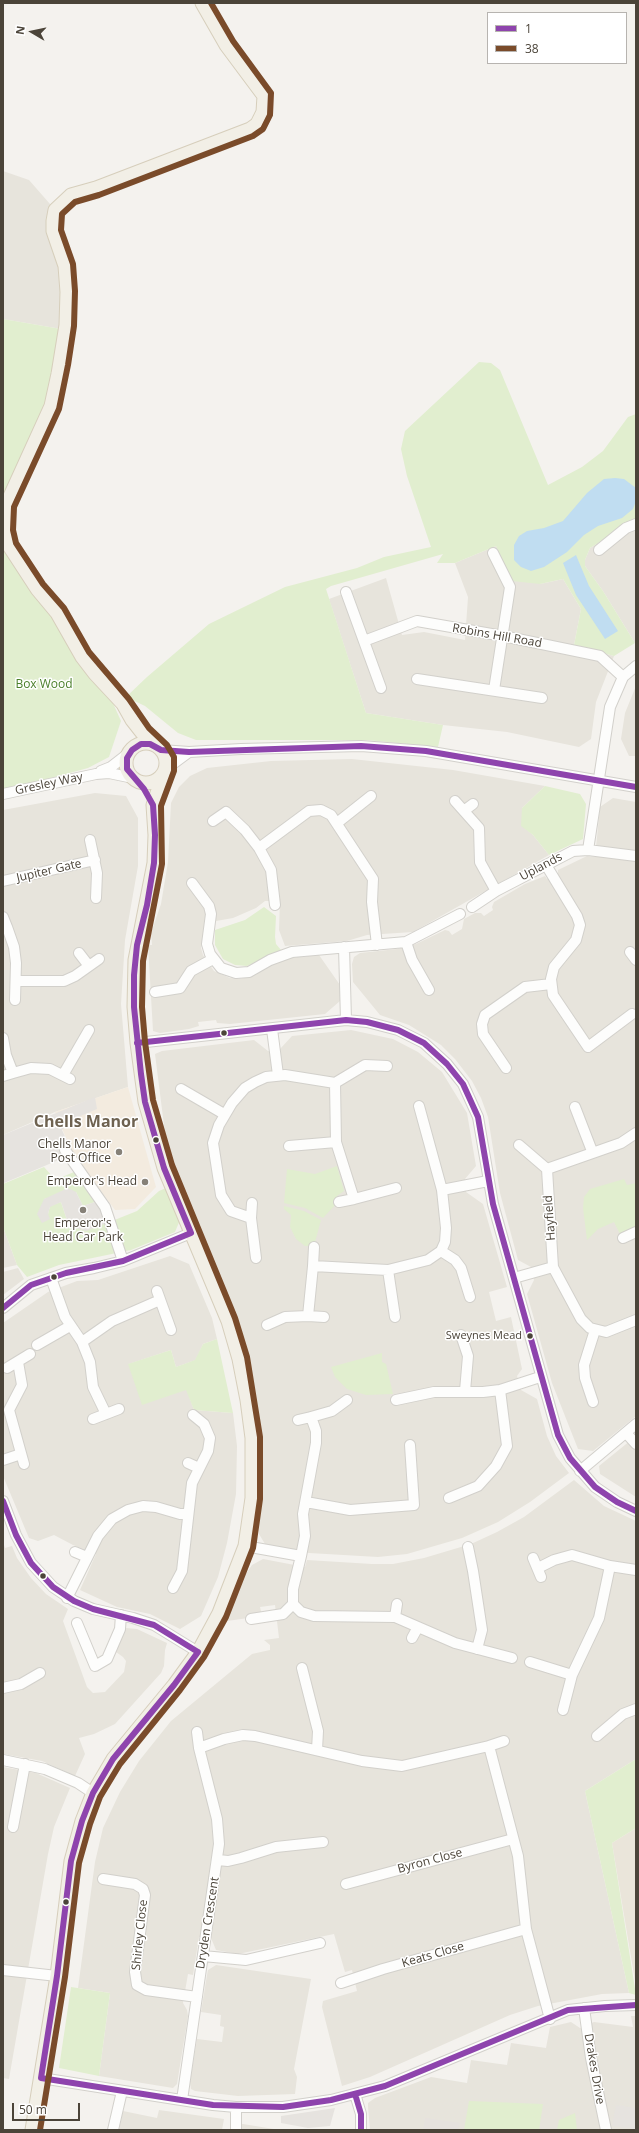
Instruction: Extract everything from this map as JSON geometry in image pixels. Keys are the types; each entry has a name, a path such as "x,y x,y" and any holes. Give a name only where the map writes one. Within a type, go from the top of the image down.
{"main road":[{"path":"32,2130 57,1976 71,1860 93,1792 113,1759 174,1685 198,1652 219,1613 244,1546 252,1498 252,1438 247,1400 239,1359 228,1321 164,1168 146,1108 137,1044 134,975 137,945 147,905 154,863 155,835 153,805 164,772 166,758 159,748 132,720 123,704 82,657 61,619 37,589 9,546 5,531 6,505 51,406 66,325 67,292 64,266 53,231 55,210 71,195 96,188 250,129 257,124 262,112 264,96 226,45 202,3"},
{"path":"132,720 133,730 127,769 153,805"},
{"path":"130,752 141,744 150,744 159,748"},
{"path":"135,780 148,784 153,782 164,772"}],"street":[{"path":"599,550 626,528 636,524"},
{"path":"492,553 510,587 494,690"},
{"path":"346,592 381,688"},
{"name":"Robins Hill Road","path":"364,641 417,621 503,636 600,656 623,677"},
{"path":"588,850 610,707 623,677 636,666"},
{"path":"417,678 542,698"},
{"path":"159,748 189,752 361,746 426,751 636,787"},
{"name":"Gresley Way","path":"96,774 111,767 130,752"},
{"path":"164,772 189,752"},
{"name":"Gresley Way","path":"3,794 96,774 109,773 135,780"},
{"path":"337,823 371,796"},
{"path":"455,801 469,807 479,828 480,859 496,891"},
{"path":"259,848 309,811 321,810 331,815 373,879 372,902 377,945"},
{"path":"213,821 226,812 245,830 259,848 271,870 275,905"},
{"name":"Jupiter Gate","path":"90,840 97,873 96,898"},
{"name":"Uplands","path":"472,907 496,891 573,851 588,850 636,856"},
{"name":"Jupiter Gate","path":"3,881 95,860"},
{"path":"546,865 577,916 580,925 580,930 576,940 554,967 551,984 553,995 588,1047 632,1014"},
{"path":"192,883 210,910 212,918 207,944 213,959 226,970 240,973 249,972 270,960 292,952 406,942 460,914"},
{"path":"3,917 5,928 14,946 17,980 15,1000"},
{"path":"406,942 412,960 429,990"},
{"path":"344,947 346,1020"},
{"path":"79,953 89,966"},
{"path":"17,980 64,981 75,976 99,959"},
{"path":"155,992 180,988 191,971 213,959"},
{"path":"506,1068 483,1034 482,1024 485,1015 525,987 551,984"},
{"path":"137,1044 346,1020 367,1022 398,1030 424,1043 454,1072 469,1095 478,1117 488,1182 540,1377 558,1435 570,1458 580,1471 605,1494 636,1511"},
{"path":"272,1029 278,1075"},
{"path":"3,1076 31,1068 50,1069 66,1077 89,1030"},
{"path":"3,1038 6,1055 13,1072"},
{"path":"251,1218 231,1211 221,1195 214,1143 224,1114 236,1096 249,1085 266,1077 278,1075 305,1077 335,1083 365,1065 387,1066"},
{"path":"335,1083 336,1142 354,1199"},
{"path":"181,1089 224,1114"},
{"path":"313,1266 388,1270 428,1260 441,1250 445,1242 446,1228 442,1190 419,1106"},
{"path":"575,1107 574,1119 592,1151"},
{"path":"519,1145 532,1150 547,1169 592,1151 621,1143 636,1132"},
{"path":"289,1146 336,1142"},
{"path":"65,1150 105,1207 123,1261"},
{"name":"Hayfield","path":"547,1169 554,1267 584,1324 595,1330"},
{"path":"442,1190 488,1182"},
{"path":"339,1202 396,1188"},
{"path":"252,1203 251,1218 256,1258"},
{"path":"3,1308 31,1285 66,1272 94,1268 123,1261 191,1232"},
{"path":"623,1238 636,1232"},
{"path":"308,1316 314,1247"},
{"path":"441,1250 455,1260 461,1268 470,1297"},
{"path":"514,1278 554,1267"},
{"path":"388,1270 395,1317"},
{"path":"51,1278 64,1316 82,1342 90,1362 93,1388 106,1414"},
{"path":"82,1342 112,1321 158,1296 171,1330"},
{"path":"267,1325 285,1317 324,1317"},
{"path":"593,1402 585,1378 584,1365 595,1330 610,1332 635,1324"},
{"path":"37,1345 70,1326"},
{"path":"461,1335 472,1355 465,1391"},
{"path":"7,1368 30,1354"},
{"path":"18,1362 22,1385 9,1410 24,1464"},
{"path":"396,1400 434,1392 482,1392 500,1390 540,1377"},
{"path":"449,1498 478,1486 496,1466 507,1446 500,1390"},
{"path":"298,1420 332,1411 347,1400"},
{"path":"93,1419 119,1409"},
{"path":"178,1584 182,1571 192,1484 208,1451 210,1438 204,1424 193,1415"},
{"path":"311,1416 316,1431 316,1443 303,1514 304,1542 293,1589 294,1604 301,1612 314,1616 395,1617 455,1643 512,1658"},
{"path":"580,1471 636,1424"},
{"path":"626,1433 636,1444"},
{"path":"306,1502 350,1510 414,1505 410,1445"},
{"path":"3,1460 21,1454"},
{"path":"188,1463 199,1468"},
{"path":"3,1501 16,1535 31,1563 53,1587 68,1598 93,1609 154,1624 198,1652"},
{"path":"68,1598 87,1557 107,1524 128,1510 150,1506 180,1514 188,1514"},
{"path":"244,1546 301,1556"},
{"path":"468,1546 482,1630 477,1649"},
{"path":"75,1552 87,1557"},
{"path":"533,1558 539,1572 554,1560 572,1555 610,1566 636,1570"},
{"path":"563,1710 572,1675 600,1618 610,1566"},
{"path":"251,1619 283,1614 294,1604"},
{"path":"395,1617 397,1604"},
{"path":"77,1623 95,1666 107,1659 120,1629 121,1616"},
{"path":"412,1638 418,1627"},
{"path":"530,1662 572,1675"},
{"path":"302,1668 318,1731 317,1750"},
{"path":"3,1688 21,1684 40,1673"},
{"path":"597,1736 623,1714 636,1709"},
{"name":"Dryden Crescent","path":"182,2100 218,1860 217,1819 199,1748 197,1732"},
{"path":"199,1748 211,1742 243,1735 362,1761 402,1766 504,1741"},
{"path":"488,1746 518,1856 526,1929 550,2019"},
{"path":"3,1760 25,1764 55,1773 93,1792"},
{"path":"13,1827 11,1814 25,1764"},
{"name":"Byron Close","path":"346,1884 513,1839"},
{"path":"218,1860 228,1861 276,1847 323,1842"},
{"name":"Shirley Close","path":"103,1878 135,1884 143,1889 145,1895 135,1972 137,1985 146,1990 197,1997"},
{"name":"Keats Close","path":"341,1984 383,1969 526,1929"},
{"path":"203,1956 246,1960 295,1947 320,1943"},
{"path":"3,1970 57,1976"},
{"path":"41,2078 236,2107 283,2107 355,2094 385,2086 550,2019 568,2010 636,2005"},
{"name":"Drakes Drive","path":"584,2008 591,2058 606,2130"},
{"path":"114,2130 122,2091"},
{"path":"355,2094 361,2114 361,2130"},
{"path":"236,2107 236,2130"}],"shaded area":[{"path":"3,171 29,180 50,204 51,232 62,267 61,329 3,319"},
{"path":"636,520 635,643 603,591 585,566 585,560 590,548"},
{"path":"496,546 540,584 563,579 581,609 574,645 614,656 596,702 591,739 579,747 507,732 443,725 366,713 329,599 386,578 402,635 424,632 465,640 468,597 455,563"},
{"path":"636,686 636,756 629,756 621,739 625,713"},
{"path":"352,759 453,770 545,786 522,808 526,829 533,835 549,855 413,932 367,935 347,941 285,946 279,930 280,901 265,901 256,908 233,918 205,923 201,948 203,955 214,971 230,978 239,979 254,976 275,962 287,958 319,955 340,985 340,1001 325,1014 230,1024 217,1023 216,1020 198,1022 199,1026 189,1029 160,1033 153,1031 148,945 152,945 151,933 161,904 168,862 171,803 179,787 190,776 207,768 271,761"},
{"path":"95,793 126,796 138,818 138,866 125,940 121,1004 128,1087 55,1112 3,1135 3,810"},
{"path":"613,798 636,802 636,1416 593,1451 578,1449 552,1383 527,1294 534,1280 531,1267 518,1260 500,1193 488,1117 481,1098 472,1081 455,1059 441,1045 409,1025 380,1015 353,982 352,964 354,957 360,953 397,949 416,944 445,930 449,931 452,935 462,929 464,919 475,913 481,913 484,916 493,910 492,907 494,902 525,884 545,876 547,879 558,874 558,870 587,856 595,857 600,807"},
{"path":"351,1030 393,1039 418,1052 442,1072 467,1113 476,1166 465,1179 466,1192 483,1204 507,1287 489,1292 496,1321 511,1317 522,1369 517,1376 521,1390 537,1399 547,1436 556,1456 569,1473 530,1502 498,1522 462,1538 407,1554 378,1557 285,1550 265,1544 259,1534 261,1443 253,1381 237,1320 181,1186 166,1141 155,1054 162,1051 254,1040 268,1051 280,1049 292,1036"},
{"path":"128,1087 156,1187 135,1209 115,1210 73,1154 55,1112"},
{"path":"95,1097 97,1109 71,1120 62,1130 73,1154 4,1183 3,1135"},
{"name":"Emperor's Head Car Park","path":"68,1188 76,1192 83,1206 98,1201 107,1223 86,1231 69,1226 61,1202 50,1207 48,1214 50,1219 42,1223 37,1214 44,1199"},
{"path":"3,1227 17,1265 3,1268"},
{"path":"170,1256 189,1264 212,1318 217,1339 203,1344 196,1360 176,1367 171,1350 129,1364 187,1390 194,1410 233,1413 237,1446 236,1494 227,1543 218,1577 201,1616 180,1629 150,1614 117,1607 80,1590 96,1554 73,1545 54,1535 38,1541 29,1538 3,1476 3,1323 48,1292 77,1281 98,1280"},
{"path":"18,1268 24,1279 3,1295 3,1272"},
{"path":"636,1436 636,1497 600,1474 599,1466"},
{"path":"574,1480 604,1506 636,1521 636,1759 585,1791 629,1993 602,1994 538,2006 510,2015 370,2077 342,2086 322,2007 323,2001 357,1991 352,1970 345,1972 334,1934 238,1954 216,1950 211,1938 199,1937 193,1975 188,1974 183,2003 187,2010 188,2016 177,2084 173,2088 99,2076 110,1993 78,1988 95,1862 103,1828 120,1792 139,1761 171,1721 252,1654 270,1650 270,1645 264,1640 279,1638 275,1605 260,1607 262,1616 227,1621 243,1578 252,1565 263,1559 305,1567 307,1560 393,1564 424,1558 471,1544 497,1532 524,1517"},
{"path":"3,1542 5,1548 12,1546 17,1558 31,1578 46,1594 68,1609 63,1621 87,1687 93,1693 105,1692 124,1672 126,1661 116,1652 126,1628 137,1629 167,1643 164,1666 161,1673 115,1724 94,1734 79,1738 85,1754 75,1776 42,1761 3,1754"},
{"path":"3,1767 36,1773 70,1788 54,1827 48,1854 9,2079 3,2078"},
{"path":"636,1828 636,1987 612,1843"},
{"path":"216,1965 311,1979 294,2069 297,2077 295,2094 238,2096 195,2091 191,2089 190,2082 197,2039 222,2042 224,2027 220,2026 221,2015 201,2012 208,1970"},
{"path":"631,2016 636,2016 636,2130 370,2130 368,2103 375,2098 431,2077 467,2083 471,2060 507,2065 511,2043 546,2048 550,2027 571,2022 580,2028 594,2022 633,2027"},
{"path":"616,2105 636,2108 636,2129 612,2126"},
{"path":"335,2108 330,2126 308,2128 281,2123 281,2116"},
{"path":"159,2110 224,2119 222,2130 119,2130 123,2111 157,2118"},
{"path":"425,2118 460,2123 458,2130 423,2130"},
{"path":"243,2124 280,2130 241,2130"}],"green space":[{"path":"3,319 61,329 48,397 3,500"},
{"path":"479,362 491,363 500,370 548,485 582,467 603,451 628,417 636,414 636,520 590,548 585,560 585,566 603,591 635,643 614,656 574,645 581,609 563,579 540,584 512,581 496,546 455,563 437,563 443,554 331,586 326,589 366,713 443,725 438,747 367,740 196,740 178,733 145,706 126,697 209,624 285,587 357,568 384,557 431,547 407,476 401,449 405,431"},
{"name":"Box Wood","path":"3,542 112,701 121,721 109,757 88,768 3,791"},
{"path":"545,786 580,794 586,804 583,839 549,855 533,835 521,826 522,808"},
{"path":"264,907 276,916 276,944 281,950 247,966 235,965 223,959 215,945 215,930 245,920"},
{"path":"337,1166 344,1191 337,1196 338,1202 323,1218 305,1208 284,1203 287,1169 315,1174"},
{"path":"44,1167 53,1177 62,1177 74,1172 98,1201 83,1206 76,1192 44,1199 48,1214 50,1206 61,1202 69,1226 107,1223 137,1211 159,1191 166,1188 180,1220 175,1232 131,1250 59,1265 27,1277 17,1265 3,1227 3,1184"},
{"path":"624,1179 627,1185 636,1183 636,1227 620,1234 614,1222 598,1229 587,1240 583,1208 584,1197 590,1189"},
{"path":"284,1206 304,1211 321,1220 314,1246 305,1246 296,1239 290,1227 291,1215 284,1209"},
{"path":"217,1339 233,1413 194,1410 186,1390 142,1405 128,1364 171,1350 176,1367 195,1360 203,1344"},
{"path":"382,1353 382,1362 386,1364 393,1394 366,1395 347,1389 335,1377 331,1367"},
{"path":"636,1759 636,1828 612,1843 636,1995 629,1993 585,1791"},
{"path":"71,1987 110,1993 99,2076 59,2068"},
{"path":"469,2101 543,2104 539,2130 464,2130"},
{"path":"575,2113 577,2130 557,2130 559,2120"}],"water":[{"path":"604,479 624,479 636,488 636,501 633,509 622,518 598,526 584,535 567,552 544,567 531,571 521,567 514,560 514,545 519,536 527,531 544,528 563,521 587,493"},
{"path":"576,555 589,586 618,631 605,639 576,595 563,563"}],"transit line":[{"name":"38","path":"40,2130 65,1977 79,1863 90,1824 100,1797 120,1764 180,1690 204,1657 226,1617 253,1548 260,1499 260,1437 247,1357 235,1318 172,1165 153,1100 145,1042 142,1007 143,961 162,864 161,806 174,771 174,757 167,745 149,728 129,699 89,652 64,608 43,584 16,543 13,530 14,507 59,409 68,365 74,326 75,291 73,264 61,230 62,214 75,202 99,195 253,136 263,129 270,115 271,93 233,41 211,3"},
{"name":"1","path":"191,1233 164,1168 145,1102 141,1074 134,1007 134,975 137,945 147,905 154,863 155,835 153,805 144,789 127,769 127,758 132,750 141,744 150,744 161,750 189,752 361,746 426,751 636,787"},
{"name":"1","path":"137,1043 346,1020 367,1022 398,1030 424,1043 447,1064 463,1084 478,1117 493,1204 558,1435 570,1458 595,1487 617,1502 636,1511"},
{"name":"1","path":"3,1308 31,1285 66,1273 123,1261 191,1233"},
{"name":"1","path":"3,1501 16,1535 31,1563 53,1587 74,1601 93,1609 154,1625 198,1652"},
{"name":"1","path":"41,2078 57,1976 71,1861 82,1821 93,1793 113,1759 174,1685 198,1652"},
{"name":"1","path":"41,2078 213,2105 283,2107 331,2100 385,2086 568,2010 636,2005"},
{"name":"1","path":"355,2094 361,2114 361,2130"}],"place":[{"name":"Chells Manor Post Office","path":"119,1152"},
{"name":"Emperor's Head","path":"145,1182"},
{"name":"Emperor's Head Car Park","path":"83,1210"},
{"name":"Sweynes Mead","path":"530,1336"}],"district":[{"name":"Chells Manor","path":"86,1122"}]}
